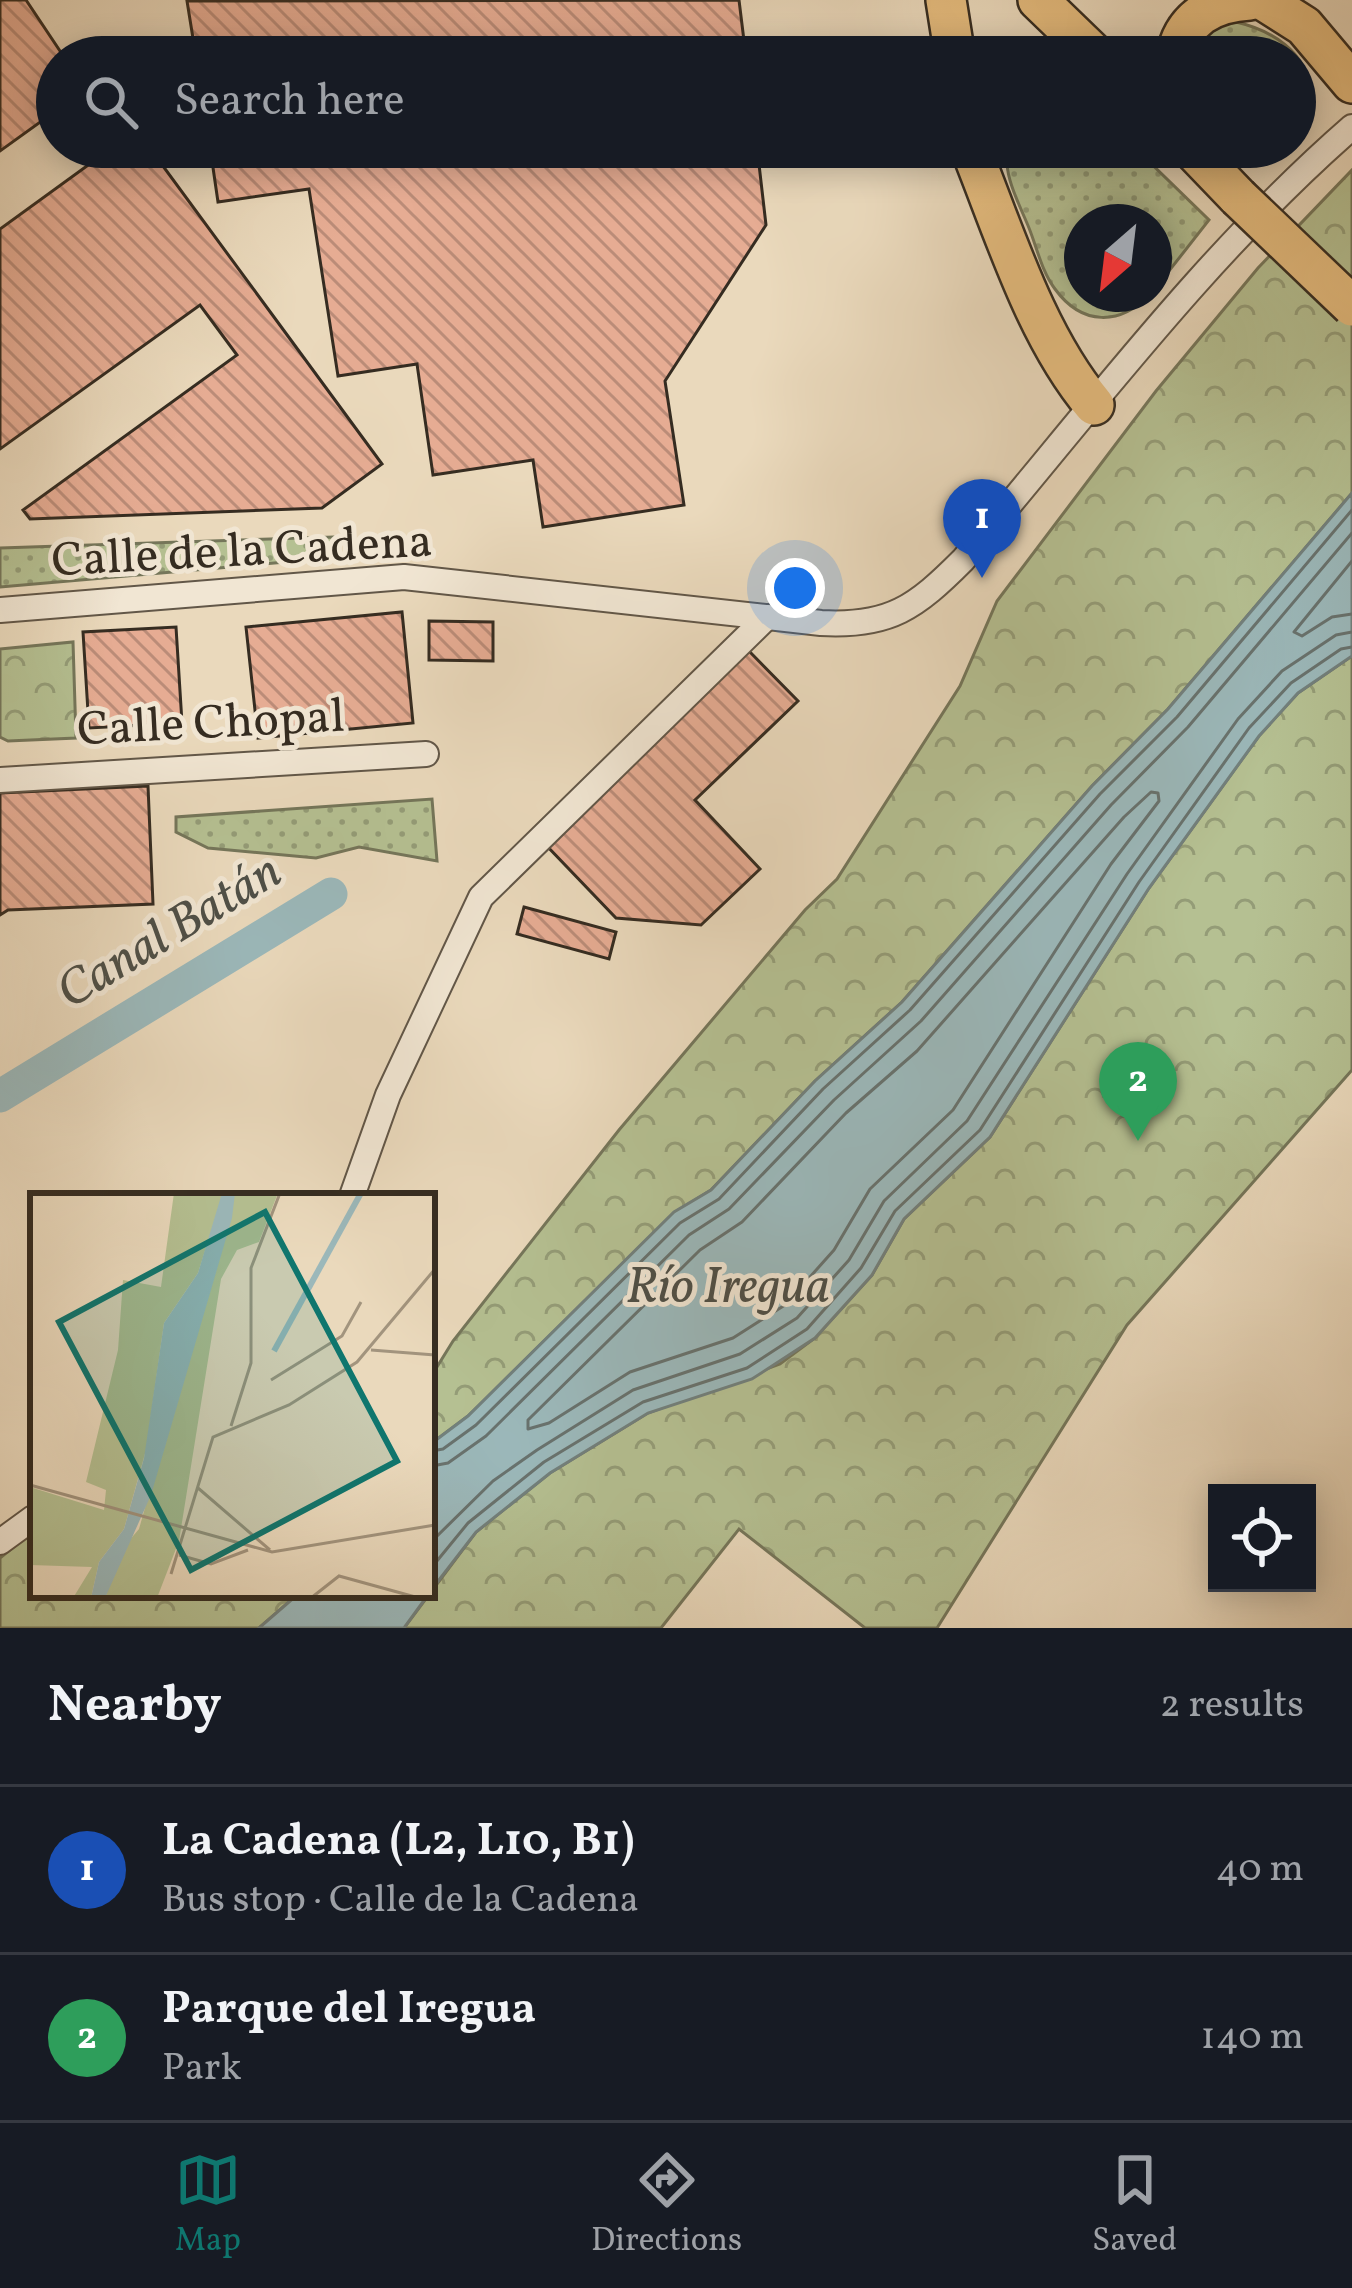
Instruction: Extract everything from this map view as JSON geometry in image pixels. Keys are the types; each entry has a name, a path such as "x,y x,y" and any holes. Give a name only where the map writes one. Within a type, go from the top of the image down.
{"main road":[{"path":"946,0 952,36"},
{"path":"1037,0 1074,36"},
{"path":"1181,36 1194,19 1220,4 1250,0"},
{"path":"1263,0 1312,36"},
{"path":"1316,40 1352,83"},
{"path":"982,168 998,224 1054,340 1094,405"},
{"path":"1211,168 1352,306"}],"street":[{"name":"Calle de la Cadena","path":"1316,159 1352,127"},
{"name":"Calle de la Cadena","path":"0,610 404,577 820,623 875,622 920,601 963,560 1243,232 1306,168"},
{"path":"353,1193 388,1094 482,897 767,617"},
{"name":"Calle Chopal","path":"0,780 426,754"},
{"path":"0,1542 30,1520"}],"green space":[{"path":"1236,22 1272,36 1204,36"},
{"path":"1008,168 1156,168 1209,220 1172,267 1172,204 1064,204 1064,299 1047,275"},
{"path":"1352,170 1352,493 1168,709 1092,786 902,1002 815,1081 711,1190 674,1213 468,1416 435,1441 435,1370 453,1341 619,1130 805,910 837,879 960,686 997,601 1156,391 1258,268"},
{"path":"1082,312 1126,312 1114,316"},
{"path":"333,537 332,558 0,587 0,548"},
{"path":"73,642 76,738 8,741 0,737 0,649"},
{"path":"1352,656 1352,1070 1127,1325 937,1628 865,1628 739,1529 661,1628 404,1628 426,1598 435,1598 435,1587 476,1532 550,1473 648,1413 780,1364 815,1338 872,1275 904,1219 990,1137 1149,888 1259,736 1298,693"},
{"path":"432,799 437,861 359,847 316,858 208,848 176,832 176,817"},
{"path":"30,1533 30,1598 294,1598 259,1628 0,1628 0,1558"}],"water":[{"name":"Río Iregua","path":"1352,493 1352,656 1298,693 1259,736 1149,888 990,1137 904,1219 872,1275 815,1338 752,1379 648,1413 550,1473 476,1532 435,1585 435,1441 468,1416 674,1212 711,1190 815,1081 902,1002 1092,786 1168,709"},
{"path":"294,1598 426,1598 404,1628 259,1628"}],"building":[{"path":"0,0 26,0 50,36 36,36 36,125 0,151"},
{"path":"739,0 743,36 193,36 187,1"},
{"path":"84,168 164,168 382,464 322,508 30,519 23,510 237,355 200,305 0,449 0,229"},
{"path":"213,168 759,168 766,225 665,381 684,505 543,527 533,460 433,475 417,364 338,376 309,189 218,202"},
{"path":"402,612 413,723 258,738 246,627"},
{"path":"429,621 493,622 493,661 429,660"},
{"path":"176,627 182,723 89,728 83,632"},
{"path":"748,650 798,701 695,800 760,869 701,925 616,918 545,844"},
{"path":"148,786 153,904 8,910 0,915 0,793"},
{"path":"524,907 616,932 609,959 517,934"}],"waterway":[{"name":"Canal Batán","path":"0,1096 331,894"}],"place":[{"name":"La Cadena (L2, L10, B1)","path":"982,578"},
{"name":"Parque del Iregua","path":"1138,1141"}]}
